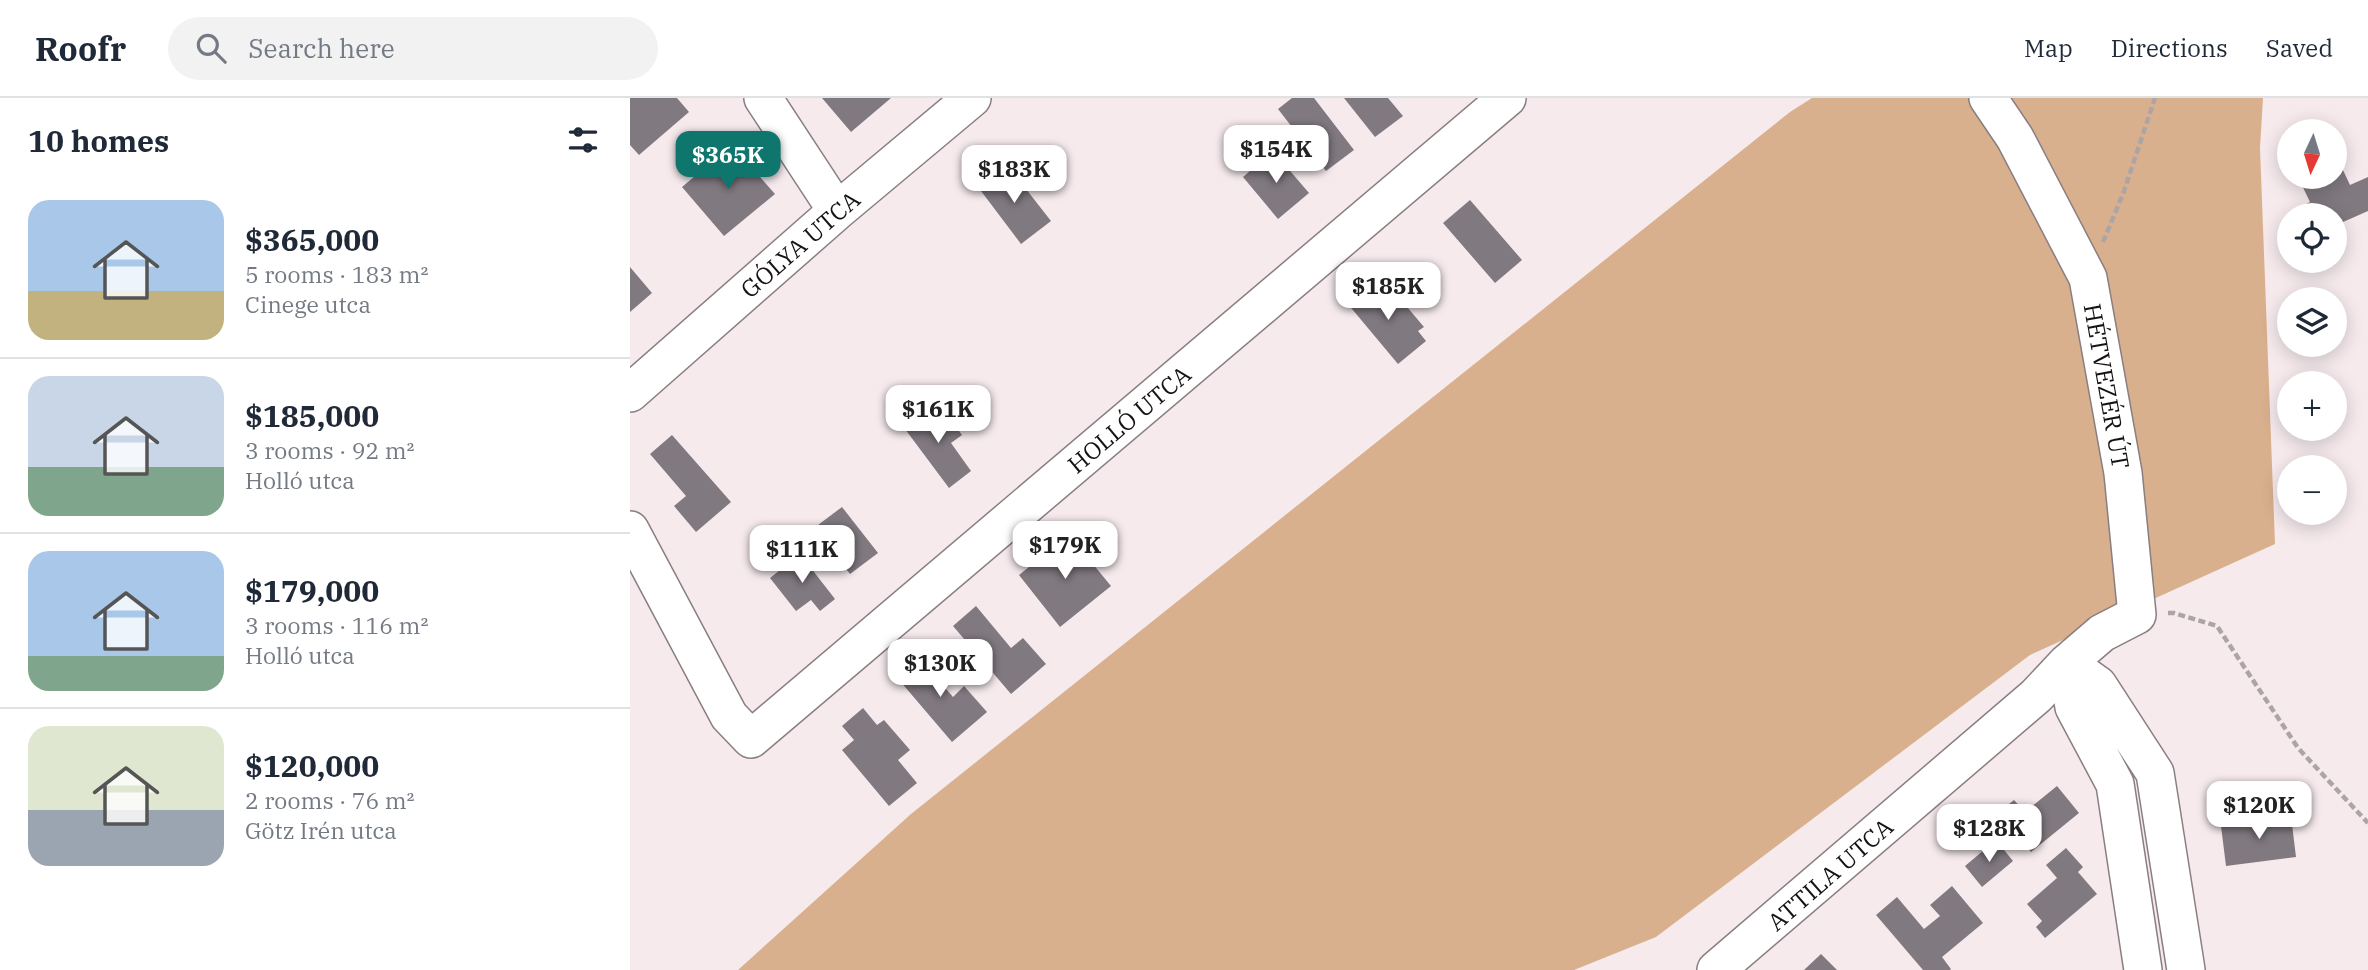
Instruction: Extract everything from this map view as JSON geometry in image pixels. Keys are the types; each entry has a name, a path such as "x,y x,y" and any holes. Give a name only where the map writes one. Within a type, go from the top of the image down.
{"street":[{"path":"763,98 837,211"},
{"name":"GÓLYA UTCA","path":"630,393 837,211 972,98"},
{"name":"HOLLÓ UTCA","path":"630,530 729,716 751,739 1507,98"},
{"name":"HÉTVEZÉR ÚT","path":"1988,98 2015,138 2088,278 2123,473 2137,615"},
{"path":"2067,663 2102,633 2137,615"},
{"path":"2067,663 2074,707 2115,784 2143,970"},
{"path":"2067,663 2098,685 2155,773 2186,970"},
{"name":"ATTILA UTCA","path":"1716,970 2025,705 2067,663"}],"path":[{"path":"2088,278 2123,194 2155,98"},
{"path":"2137,615 2174,613 2217,626 2298,748 2368,823"}],"shaded area":[{"path":"1812,98 2263,98 2260,148 2275,544 2030,655 1656,937 1574,970 738,970 911,814 1790,112"}],"building":[{"path":"630,98 677,98 689,112 639,155 630,145"},
{"path":"822,98 891,98 851,132"},
{"path":"1292,98 1314,98 1354,150 1326,171 1278,109"},
{"path":"1344,98 1388,98 1403,116 1375,137"},
{"path":"732,145 775,194 724,236 682,187"},
{"path":"1273,151 1309,193 1278,219 1243,177"},
{"path":"992,169 1003,184 1015,175 1051,221 1021,244 975,183"},
{"path":"2368,177 2368,211 2347,220 2347,203 2308,203 2310,202 2304,189 2347,189 2347,179 2350,185"},
{"path":"1470,200 1522,260 1495,283 1443,223"},
{"path":"630,267 652,293 630,312"},
{"path":"1374,281 1395,306 1402,301 1424,327 1418,331 1426,341 1398,364 1347,303"},
{"path":"924,408 934,422 944,410 962,435 951,443 971,471 949,488 902,425"},
{"path":"672,435 731,502 696,532 674,506 686,496 650,454"},
{"path":"842,507 878,553 850,574 814,528"},
{"path":"1069,535 1111,586 1060,627 1019,575"},
{"path":"800,554 835,599 820,611 811,600 796,611 770,578"},
{"path":"976,606 1011,648 1023,638 1046,664 1011,694 953,626"},
{"path":"917,655 953,697 964,686 987,712 952,742 894,674"},
{"path":"863,708 877,725 884,720 910,750 898,760 917,783 889,806 842,750 854,740 842,726"},
{"path":"2057,786 2079,813 2031,852 1999,812 2014,800 2025,812"},
{"path":"2291,816 2296,857 2226,866 2221,826"},
{"path":"1996,840 2013,861 1982,887 1965,866"},
{"path":"2066,848 2083,867 2078,872 2097,894 2045,938 2036,927 2042,921 2027,904 2057,878 2046,865"},
{"path":"1952,886 1983,923 1942,957 1950,970 1923,970 1876,915 1897,897 1924,929 1940,916 1930,905"},
{"path":"1821,954 1837,970 1804,970"}]}
